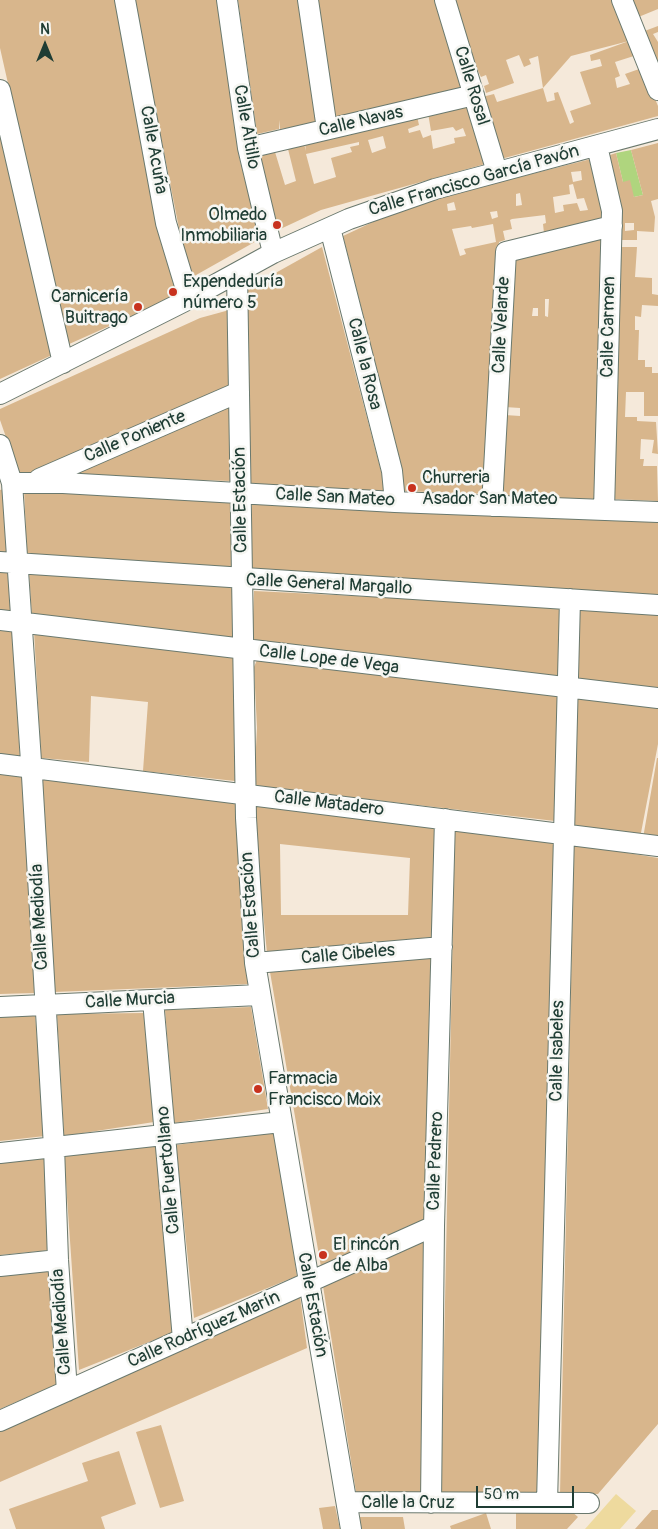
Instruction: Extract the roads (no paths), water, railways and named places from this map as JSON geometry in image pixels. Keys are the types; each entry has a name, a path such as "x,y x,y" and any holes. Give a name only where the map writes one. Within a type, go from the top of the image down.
{"street":[{"name":"Calle Acuña","path":"125,0 166,223 189,299"},
{"name":"Calle Altillo","path":"227,0 248,148 273,253"},
{"path":"308,0 326,129"},
{"name":"Calle Rosal","path":"444,0 497,172"},
{"path":"622,0 658,90"},
{"path":"0,90 63,363"},
{"name":"Calle Navas","path":"248,148 474,96"},
{"name":"Calle Francisco García Pavón","path":"0,394 189,299 273,253 395,201 658,129"},
{"name":"Calle Carmen","path":"597,146 612,211 604,510"},
{"name":"Calle Velarde","path":"492,506 506,252 612,226"},
{"name":"Calle la Rosa","path":"330,228 392,471 394,502"},
{"name":"Calle Estación","path":"237,273 246,793 255,963 308,1283 347,1502 350,1529"},
{"name":"Calle Poniente","path":"13,481 239,392"},
{"name":"Calle Mediodía","path":"0,446 13,481 9,563 21,622 32,768 44,1005 54,1147 58,1260 67,1391"},
{"name":"Calle San Mateo","path":"13,481 394,502 658,512"},
{"name":"Calle General Margallo","path":"9,563 242,580 658,605"},
{"name":"Calle Isabeles","path":"547,1503 570,600"},
{"name":"Calle Lope de Vega","path":"0,620 658,698"},
{"name":"Calle Matadero","path":"0,764 246,793 658,846"},
{"name":"Calle Pedrero","path":"430,1503 434,1226 445,819"},
{"name":"Calle Cibeles","path":"255,963 442,947"},
{"name":"Calle Murcia","path":"0,1007 259,995"},
{"name":"Calle Puertollano","path":"153,1000 183,1339"},
{"path":"0,1153 281,1122"},
{"name":"Calle Rodríguez Marín","path":"0,1421 434,1226"},
{"path":"0,1266 58,1260"},
{"name":"Calle la Cruz","path":"347,1502 589,1503"}],"place":[{"name":"Olmedo Inmobiliaria","path":"277,225"},
{"name":"Expendeduría número 5","path":"173,292"},
{"name":"Carnicería Buitrago","path":"138,307"},
{"name":"Churreria Asador San Mateo","path":"412,488"},
{"name":"Farmacia Francisco Moix","path":"258,1089"},
{"name":"El rincón de Alba","path":"323,1255"}]}
